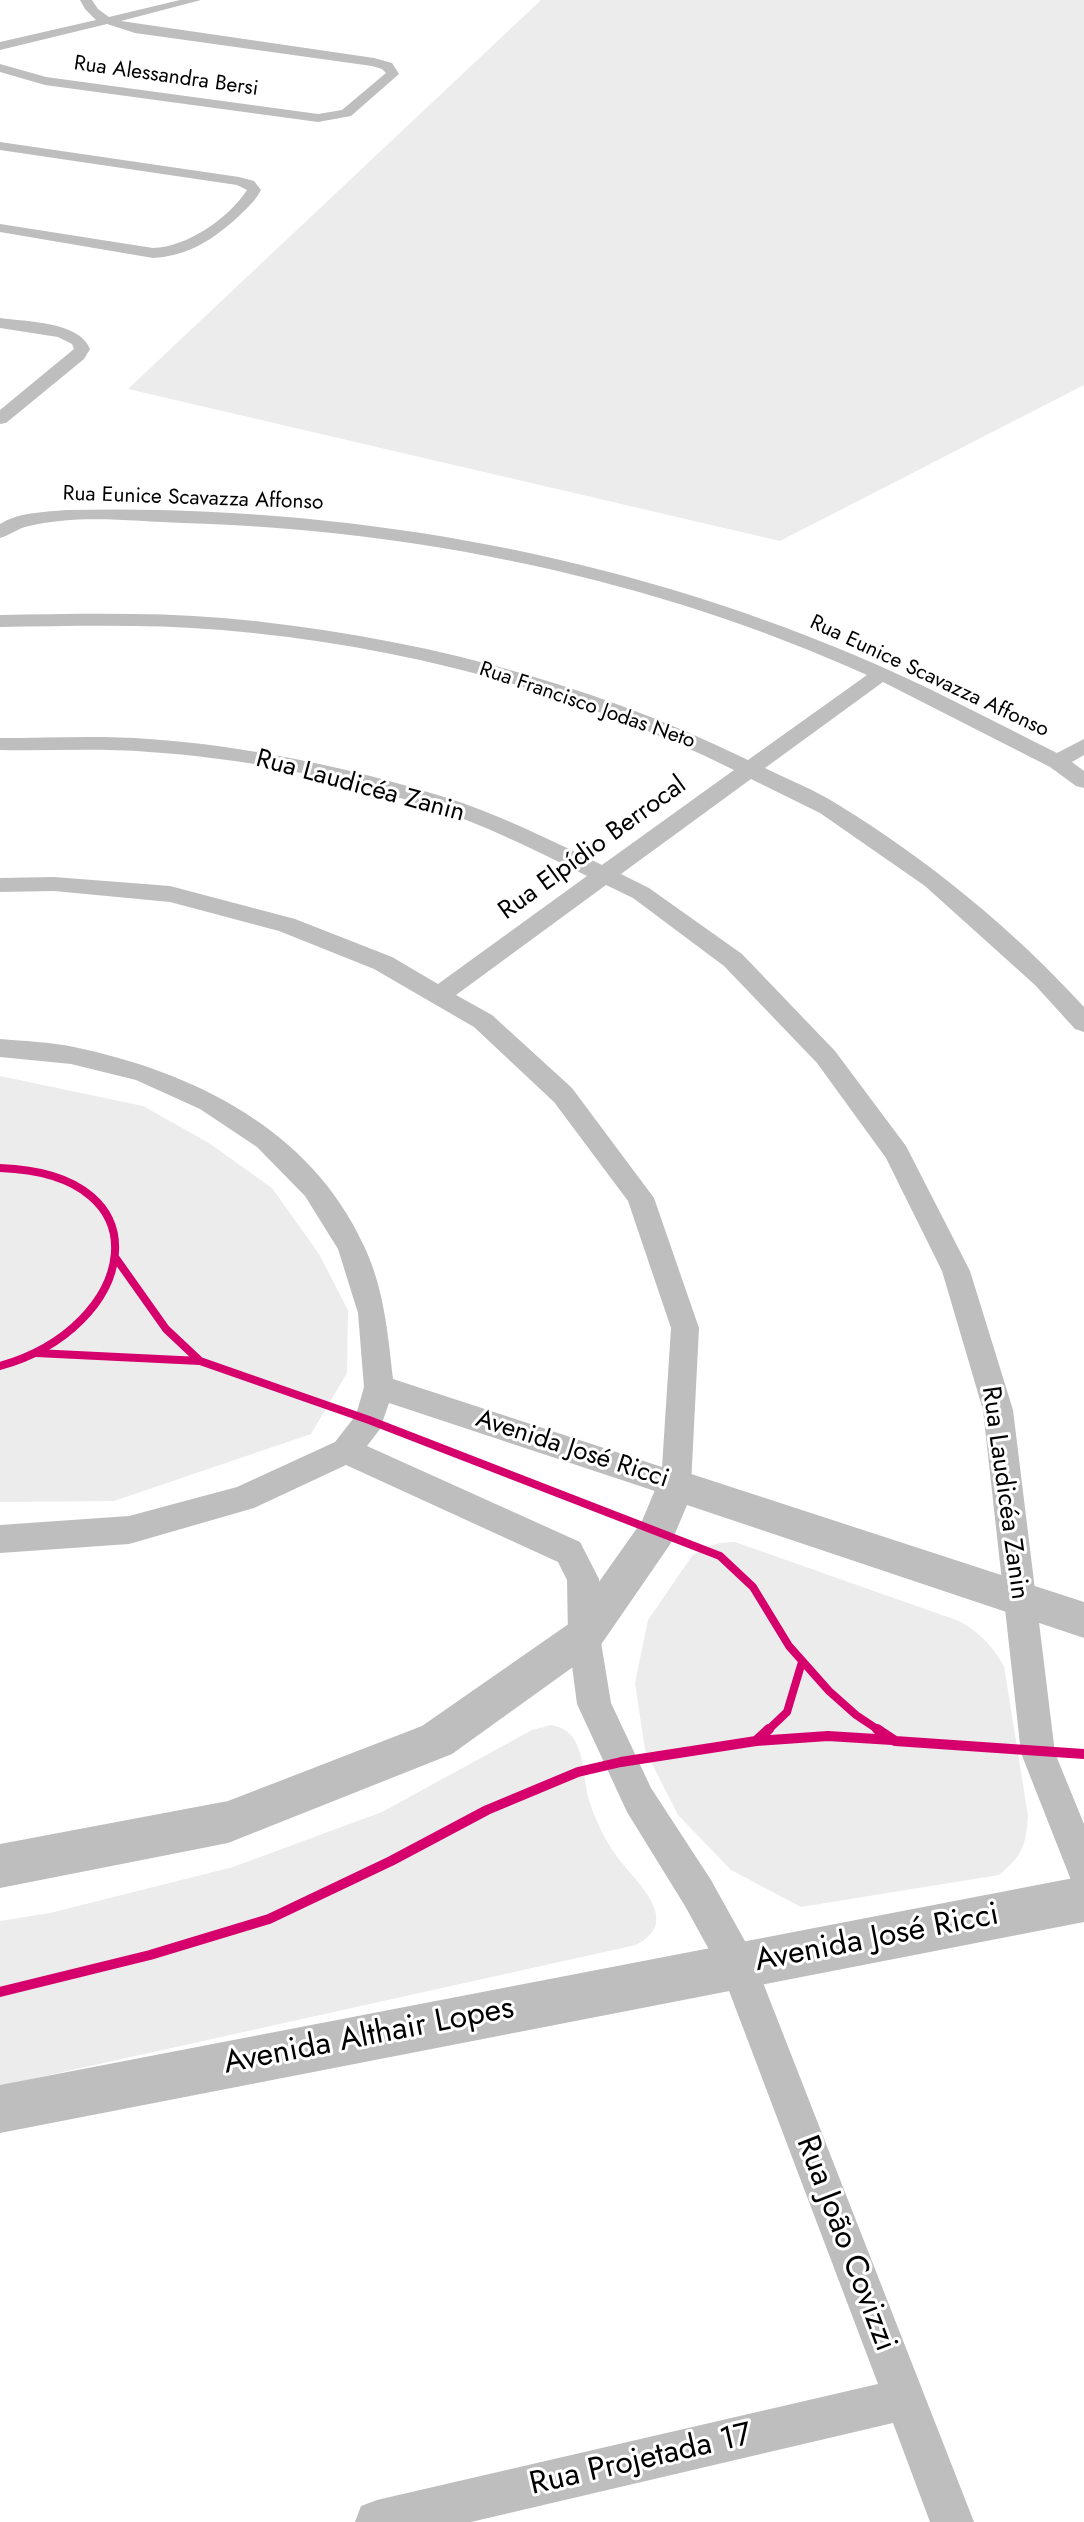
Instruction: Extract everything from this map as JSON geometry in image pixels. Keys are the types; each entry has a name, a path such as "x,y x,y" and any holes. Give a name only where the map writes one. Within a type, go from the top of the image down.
{"street":[{"path":"86,0 91,10 107,20"},
{"path":"0,46 195,0"},
{"name":"Rua Alessandra Bersi","path":"0,68 45,81 308,118 328,118 348,111 391,78 392,69 374,62 152,33 107,20"},
{"path":"0,146 239,181 253,188 251,196 196,244 175,252 153,253 0,228"},
{"path":"0,323 67,334 81,343 82,349 0,419"},
{"name":"Rua Eunice Scavazza Affonso","path":"4,528 60,516 299,522 503,552 621,580 729,614 843,657 1058,762 1084,780"},
{"name":"Rua Francisco Jodas Neto","path":"0,621 117,619 222,624 324,636 413,652 509,675 557,691 703,746 828,808 933,881 1044,979 1084,1023"},
{"name":"Rua Elpídio Berrocal","path":"439,995 881,674"},
{"name":"Rua Laudicéa Zanin","path":"0,744 148,745 245,756 338,775 435,801 528,838 641,893 733,960 827,1057 897,1153 956,1271 998,1410 1038,1753 1084,1868"},
{"path":"1058,762 1084,745"},
{"path":"0,885 54,884 170,894 288,925 383,962 483,1021 563,1095 640,1198 685,1328 676,1485 657,1531 584,1636 437,1740 281,1802 228,1822 0,1866"},
{"path":"0,1048 71,1055 143,1073 209,1101 266,1140 315,1189 351,1247 372,1313 379,1387 369,1420 346,1451 243,1499 129,1530 0,1539"},
{"name":"Avenida José Ricci","path":"379,1387 1084,1620"},
{"name":"Avenida José Ricci","path":"346,1451 569,1552 583,1579 584,1636 594,1704 639,1800 698,1893 738,1965 1084,1899"},
{"name":"Avenida Althair Lopes","path":"0,2109 738,1965"},
{"name":"Rua João Covizzi","path":"738,1965 952,2522"},
{"name":"Rua Projetada 17","path":"377,2522 905,2399"}],"shaded area":[{"path":"541,0 1084,0 1084,385 780,541 128,389"},
{"path":"0,1076 143,1106 209,1143 272,1188 319,1254 348,1310 347,1373 311,1434 114,1501 0,1502"},
{"path":"735,1542 959,1621 990,1646 1004,1666 1028,1816 1021,1850 999,1875 801,1907 731,1870 678,1815 645,1750 635,1683 648,1620 692,1556 719,1543"},
{"path":"551,1725 563,1729 577,1744 589,1800 600,1828 615,1854 651,1900 656,1912 656,1924 650,1935 636,1945 0,2086 0,1921 50,1913 233,1867 382,1812 532,1730"}],"cycle path":[{"path":"0,1168 48,1174 70,1182 89,1195 104,1211 113,1230 116,1253 103,1295 80,1323 50,1346 0,1366"},
{"path":"36,1353 200,1361 166,1329 115,1257"},
{"path":"200,1361 369,1420 720,1556 753,1587 789,1646 829,1691 856,1715 895,1741 1084,1754"},
{"path":"0,1992 150,1955 269,1919 391,1861 487,1810 578,1772 621,1762 756,1741 787,1712 802,1662"},
{"path":"756,1741 828,1736 892,1740"}]}
